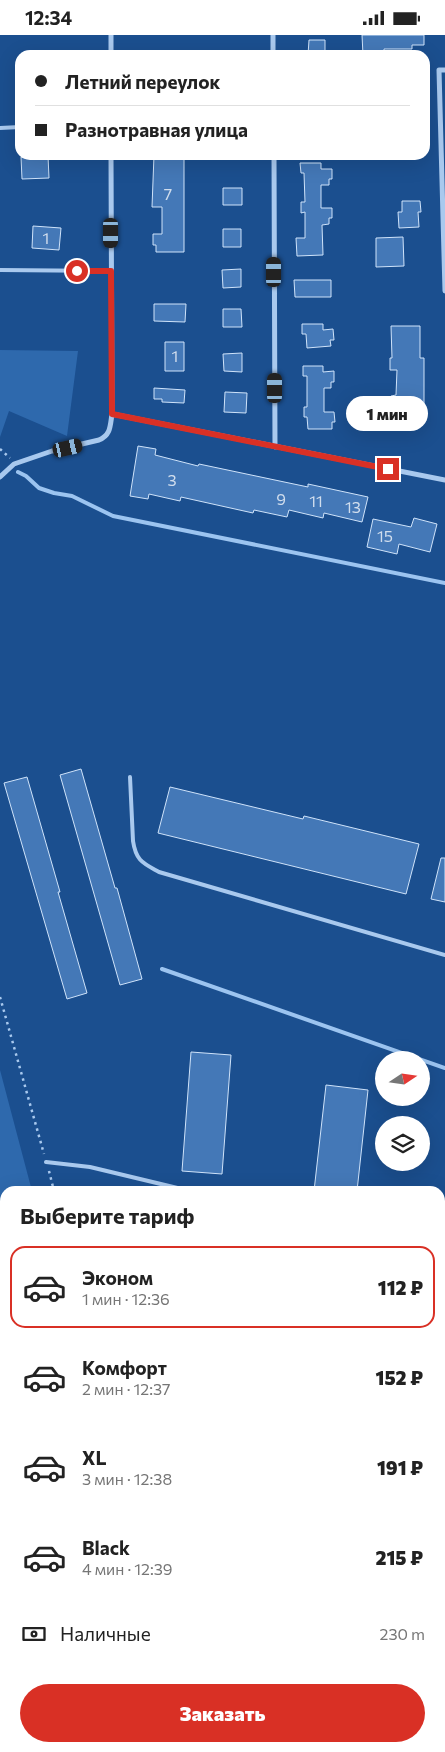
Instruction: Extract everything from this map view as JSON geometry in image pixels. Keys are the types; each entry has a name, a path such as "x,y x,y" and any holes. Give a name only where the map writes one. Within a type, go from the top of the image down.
{"street":[{"path":"111,35 111,50"},
{"path":"273,35 273,50"},
{"path":"445,70 439,70 445,291"},
{"path":"0,477 14,463 52,451 99,441 110,430 112,414 111,160"},
{"path":"274,160 275,447"},
{"path":"112,414 445,480"}],"lane":[{"path":"0,128 15,127"},
{"path":"0,270 111,271"},
{"path":"130,777 133,841 139,861 159,872 445,955"},
{"path":"46,1163 90,1167 169,1186"}],"path":[{"path":"0,449 14,463"},
{"path":"0,997 53,1186"}],"shaded area":[{"path":"0,350 78,351 67,436 9,411 0,437"},
{"path":"0,1070 31,1186 0,1186"}],"building":[{"path":"362,35 424,35 424,45 412,45 412,49 363,50"},
{"path":"309,40 325,40 325,50 308,50"},
{"path":"21,160 48,160 49,178 22,179"},
{"path":"154,160 184,160 184,252 156,252 156,245 153,245 153,234 162,234 162,207 152,207"},
{"path":"300,163 321,163 321,169 332,169 332,179 329,179 329,185 321,185 321,208 332,208 332,218 329,218 329,224 322,225 323,255 297,256 296,238 305,238 305,212 301,213 301,202 305,202 304,173 301,173"},
{"path":"223,188 242,188 242,205 223,205"},
{"path":"402,201 420,201 421,212 418,212 419,227 399,228 398,212 402,212"},
{"path":"33,226 61,228 59,250 32,248"},
{"path":"223,229 241,229 241,247 223,247"},
{"path":"403,237 404,266 376,267 376,238"},
{"path":"241,269 241,287 223,288 222,270"},
{"path":"294,280 331,280 331,297 295,297"},
{"path":"154,304 186,304 185,322 154,321"},
{"path":"223,309 241,309 242,327 223,327"},
{"path":"302,324 323,324 323,330 333,329 334,340 330,340 331,346 307,348 306,334 302,334"},
{"path":"391,326 420,326 420,358 424,358 424,413 397,413 397,407 391,407 391,396 396,395 397,370 390,370 390,358 392,358"},
{"path":"165,342 184,342 184,371 165,371"},
{"path":"242,353 242,372 224,371 223,354"},
{"path":"303,366 323,366 323,372 334,371 334,382 331,382 331,388 324,388 324,412 334,412 335,422 332,422 332,429 308,429 307,417 304,417 304,407 307,407 307,376 303,376"},
{"path":"154,388 185,390 184,403 162,402 162,399 154,399"},
{"path":"225,392 247,393 246,413 224,412"},
{"path":"138,446 156,449 155,455 198,466 199,464 308,487 308,484 368,497 362,522 324,513 323,518 289,510 287,517 254,510 253,513 181,497 180,501 149,494 148,499 130,496"},
{"path":"414,518 437,524 430,552 399,544 397,554 367,547 373,519 411,527"},
{"path":"81,769 142,979 120,985 60,775"},
{"path":"27,777 87,993 67,999 4,783"},
{"path":"170,787 303,819 304,816 419,844 406,894 158,833"},
{"path":"441,858 445,858 445,902 431,899"},
{"path":"191,1052 231,1055 222,1174 182,1171"},
{"path":"326,1085 368,1090 358,1186 315,1186"}],"waterway":[{"path":"18,472 26,476 39,488 72,496 113,516 445,583"},
{"path":"162,969 445,1068"}],"route":[{"path":"77,271 111,271 112,414 388,469"}]}
